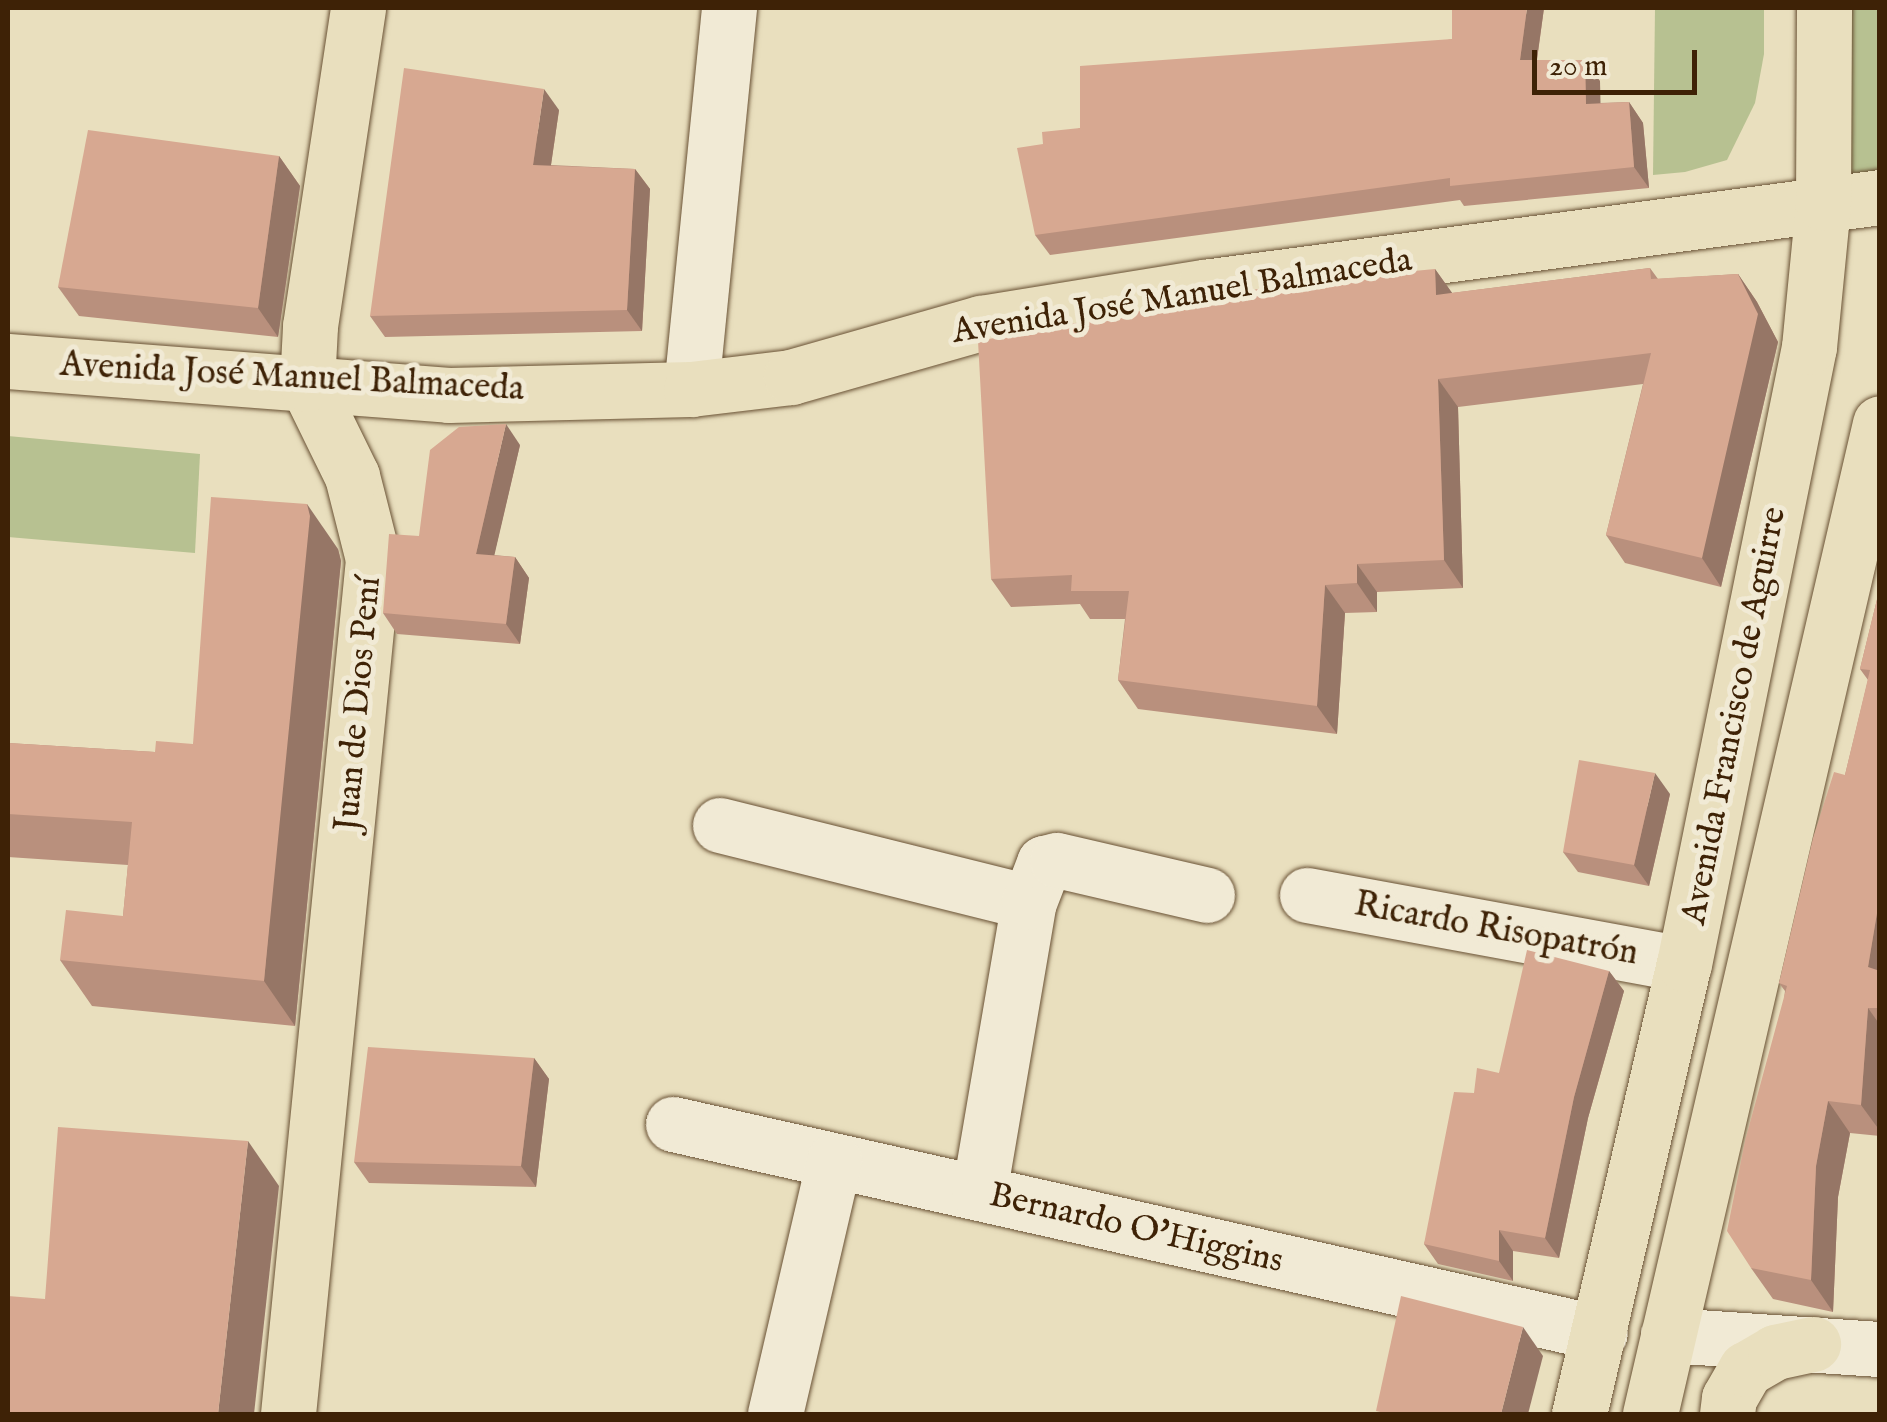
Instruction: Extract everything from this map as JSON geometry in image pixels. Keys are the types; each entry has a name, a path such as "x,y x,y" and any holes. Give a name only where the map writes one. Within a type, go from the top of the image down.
{"main road":[{"name":"Juan de Dios Pení","path":"288,1414 372,558 352,476 307,384 310,326 358,8"},
{"name":"Avenida Francisco de Aguirre","path":"1587,1407 1600,1333 1684,964 1809,347 1823,203 1824,8"},
{"name":"Avenida José Manuel Balmaceda","path":"8,360 449,395 691,389 791,377 980,323 1224,284 1880,197"},
{"name":"Avenida Francisco de Aguirre","path":"1650,1414 1880,423"},
{"path":"1587,1407 1668,1336"},
{"path":"1728,1414 1729,1398 1746,1369 1775,1352 1814,1344"}],"street":[{"path":"691,389 729,8"},
{"path":"720,825 1030,902"},
{"path":"979,1194 1030,902 1044,863 1057,860 1207,895"},
{"name":"Ricardo Risopatrón","path":"1307,895 1684,964"},
{"name":"Bernardo O'Higgins","path":"673,1124 1600,1333"},
{"path":"775,1414 834,1160"},
{"path":"1668,1336 1880,1348"}],"green space":[{"path":"1655,8 1764,8 1764,54 1755,103 1727,160 1685,172 1653,175"},
{"path":"1843,8 1879,8 1879,174 1841,179"},
{"path":"8,436 200,454 195,553 8,537"}],"building":[{"path":"1452,8 1527,8 1520,60 1585,60 1586,104 1629,102 1634,167 1450,186 1450,178 1035,235 1017,148 1043,144 1042,132 1080,128 1080,66 1452,39"},
{"path":"404,68 544,89 533,165 635,169 627,310 370,316"},
{"path":"88,130 279,156 258,308 58,287"},
{"path":"1650,268 1651,279 1738,274 1758,314 1702,558 1606,535 1651,353 1438,379 1444,560 1357,564 1357,583 1325,585 1317,706 1118,680 1129,591 1071,591 1072,575 991,579 978,341 1296,282 1435,269 1436,295"},
{"path":"506,424 476,554 515,557 506,624 383,613 389,534 419,536 430,450 459,427"},
{"path":"211,497 307,504 310,516 264,981 60,960 66,910 123,916 132,822 8,814 8,743 155,752 156,741 193,744"},
{"path":"1880,587 1880,895 1868,967 1880,971 1880,1008 1868,1008 1861,1105 1828,1101 1816,1166 1811,1280 1751,1268 1727,1231 1745,1141 1787,986 1779,983 1813,838 1834,772 1845,775 1870,670 1860,669"},
{"path":"1579,760 1655,773 1634,865 1563,852"},
{"path":"1527,950 1609,971 1574,1097 1545,1238 1499,1230 1499,1261 1424,1244 1454,1092 1474,1093 1477,1068 1499,1073"},
{"path":"368,1047 534,1058 521,1166 354,1162"},
{"path":"58,1127 248,1141 218,1414 8,1414 8,1296 45,1299"},
{"path":"1401,1296 1523,1327 1501,1414 1376,1411"}]}
